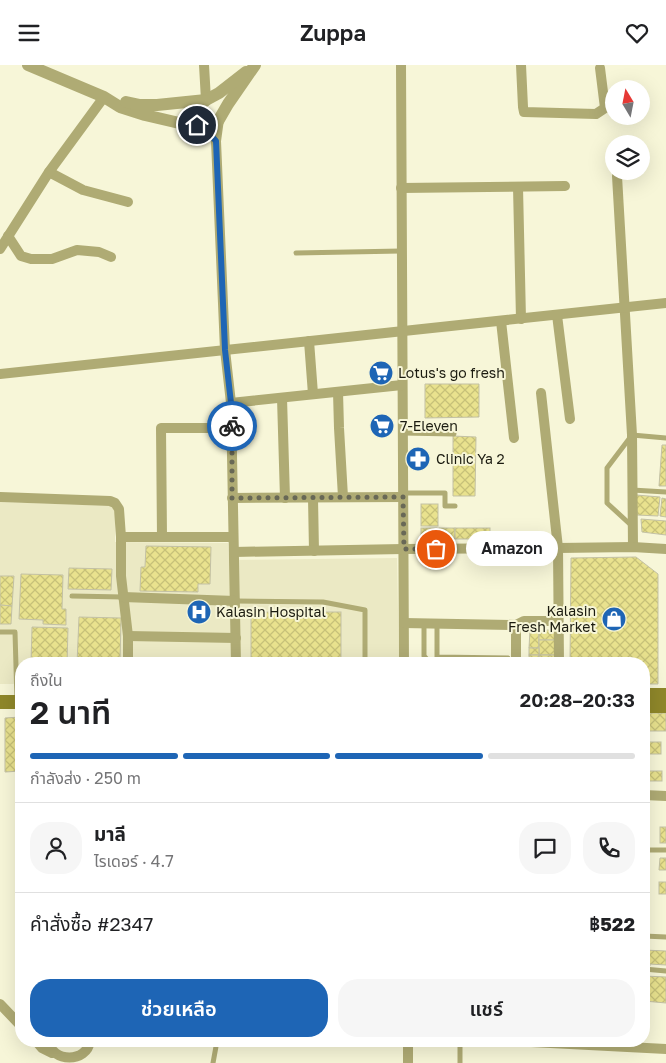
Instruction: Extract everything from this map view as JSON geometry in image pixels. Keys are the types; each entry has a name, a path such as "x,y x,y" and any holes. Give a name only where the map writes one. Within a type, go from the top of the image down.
{"main road":[{"path":"0,692 15,696"},
{"path":"650,695 666,695"},
{"path":"0,702 15,698"},
{"path":"650,706 666,706"}],"street":[{"path":"28,65 104,97 120,107 145,115 203,128 214,126 255,65"},
{"path":"204,65 206,100"},
{"path":"216,141 194,122 192,112 194,107 219,93 255,65"},
{"path":"401,65 404,657"},
{"path":"520,65 524,112 596,114 605,108 600,68"},
{"path":"104,97 140,105 206,100 214,103 219,110 216,141 225,350 232,428 236,657"},
{"path":"0,249 49,172 104,97"},
{"path":"49,172 82,190 128,202"},
{"path":"617,180 632,435 632,547"},
{"path":"402,188 564,186"},
{"path":"518,187 521,319"},
{"path":"8,236 21,255 30,259 52,259 77,250 99,252 110,257"},
{"path":"0,374 666,303"},
{"path":"557,315 570,419"},
{"path":"501,321 514,438"},
{"path":"309,341 313,394"},
{"path":"231,403 402,385"},
{"path":"338,391 343,497"},
{"path":"540,393 558,549 559,657"},
{"path":"282,398 285,498"},
{"path":"162,537 161,428 232,428"},
{"path":"232,498 403,495"},
{"path":"0,497 110,501 115,503 119,509 122,537 121,576 128,637 128,657"},
{"path":"313,497 314,551"},
{"path":"122,537 233,537"},
{"path":"234,552 632,547 666,549"},
{"path":"123,597 235,601"},
{"path":"404,623 516,625 524,621 558,621"},
{"path":"516,625 516,657"},
{"path":"128,637 236,638"},
{"path":"650,795 666,796"},
{"path":"2,1009 15,1012"},
{"path":"2,1009 15,1021"},
{"path":"41,1047 52,1053"},
{"path":"49,1047 52,1053 63,1062 81,1059 88,1051 89,1047"},
{"path":"408,1047 408,1063"},
{"path":"640,1047 666,1049"}],"lane":[{"path":"296,253 401,251"},
{"path":"402,433 454,433"},
{"path":"632,526 607,503 607,468 632,435 666,438"},
{"path":"632,489 666,492"},
{"path":"403,495 445,493 445,506 455,506"},
{"path":"72,596 123,597"},
{"path":"235,601 323,602 365,610 365,657"},
{"path":"424,623 425,657"},
{"path":"436,623 437,657"},
{"path":"0,632 15,632 17,657"},
{"path":"650,850 666,850"},
{"path":"650,936 666,937"},
{"path":"650,970 666,971"},
{"path":"213,1063 216,1047"},
{"path":"460,1047 460,1063"}],"shaded area":[{"name":"Kalasin Hospital","path":"0,502 113,506 115,514 115,542 228,543 229,560 397,558 399,657 15,657 15,684 0,684"}],"building":[{"path":"425,384 479,384 479,417 425,418"},
{"path":"453,436 476,437 475,496 453,496"},
{"path":"662,445 666,445 666,486 659,486"},
{"path":"636,495 660,497 658,516 637,515"},
{"path":"662,498 666,499 666,517 660,516"},
{"path":"421,504 438,504 438,526 421,526"},
{"path":"641,519 666,521 666,535 642,532"},
{"path":"421,528 437,528 437,539 421,539"},
{"path":"439,528 455,528 455,539 439,539"},
{"path":"455,528 490,528 490,539 455,539"},
{"path":"146,546 211,547 210,584 198,584 198,592 140,591 141,567 145,567"},
{"name":"Kalasin Fresh Market","path":"636,557 658,574 658,684 650,684 650,657 570,657 571,558"},
{"path":"69,568 112,569 111,590 68,589"},
{"path":"21,574 63,575 62,609 66,609 66,625 43,624 43,620 19,619"},
{"path":"0,576 14,576 12,606 0,605"},
{"path":"0,605 12,606 11,624 0,624"},
{"path":"251,612 341,612 341,657 251,657"},
{"path":"79,617 121,618 120,657 77,657"},
{"path":"32,627 68,628 67,657 31,657"},
{"path":"530,630 539,630 539,648 529,648"},
{"path":"539,630 555,630 555,640 539,640"},
{"path":"539,640 555,640 555,655 539,655"},
{"path":"529,648 539,648 539,655 529,655"},
{"path":"529,655 539,655 539,657 529,657"},
{"path":"539,655 555,655 555,657 539,657"},
{"path":"650,713 666,713 666,731 650,731"},
{"path":"15,717 15,771 5,772 5,718"},
{"path":"650,742 661,742 661,754 650,754"},
{"path":"650,771 662,771 662,781 650,781"},
{"path":"660,827 666,827 666,843 660,843"},
{"path":"660,858 666,858 666,870 659,870"},
{"path":"659,882 666,882 666,894 659,894"},
{"path":"650,950 666,951 666,965 650,964"},
{"path":"650,976 666,977 666,1003 650,1002"}],"way so far":[{"path":"232,426 232,498 403,497 404,549 436,549"}],"place":[{"name":"Lotus's go fresh","path":"381,373"},
{"name":"7-Eleven","path":"382,426"},
{"name":"Clinic Ya 2","path":"418,459"},
{"name":"Amazon","path":"436,549"},
{"name":"Kalasin Hospital","path":"199,612"},
{"name":"Kalasin Fresh Market","path":"614,619"}],"route":[{"path":"197,125 205,129 216,141 225,350 232,426"}]}
